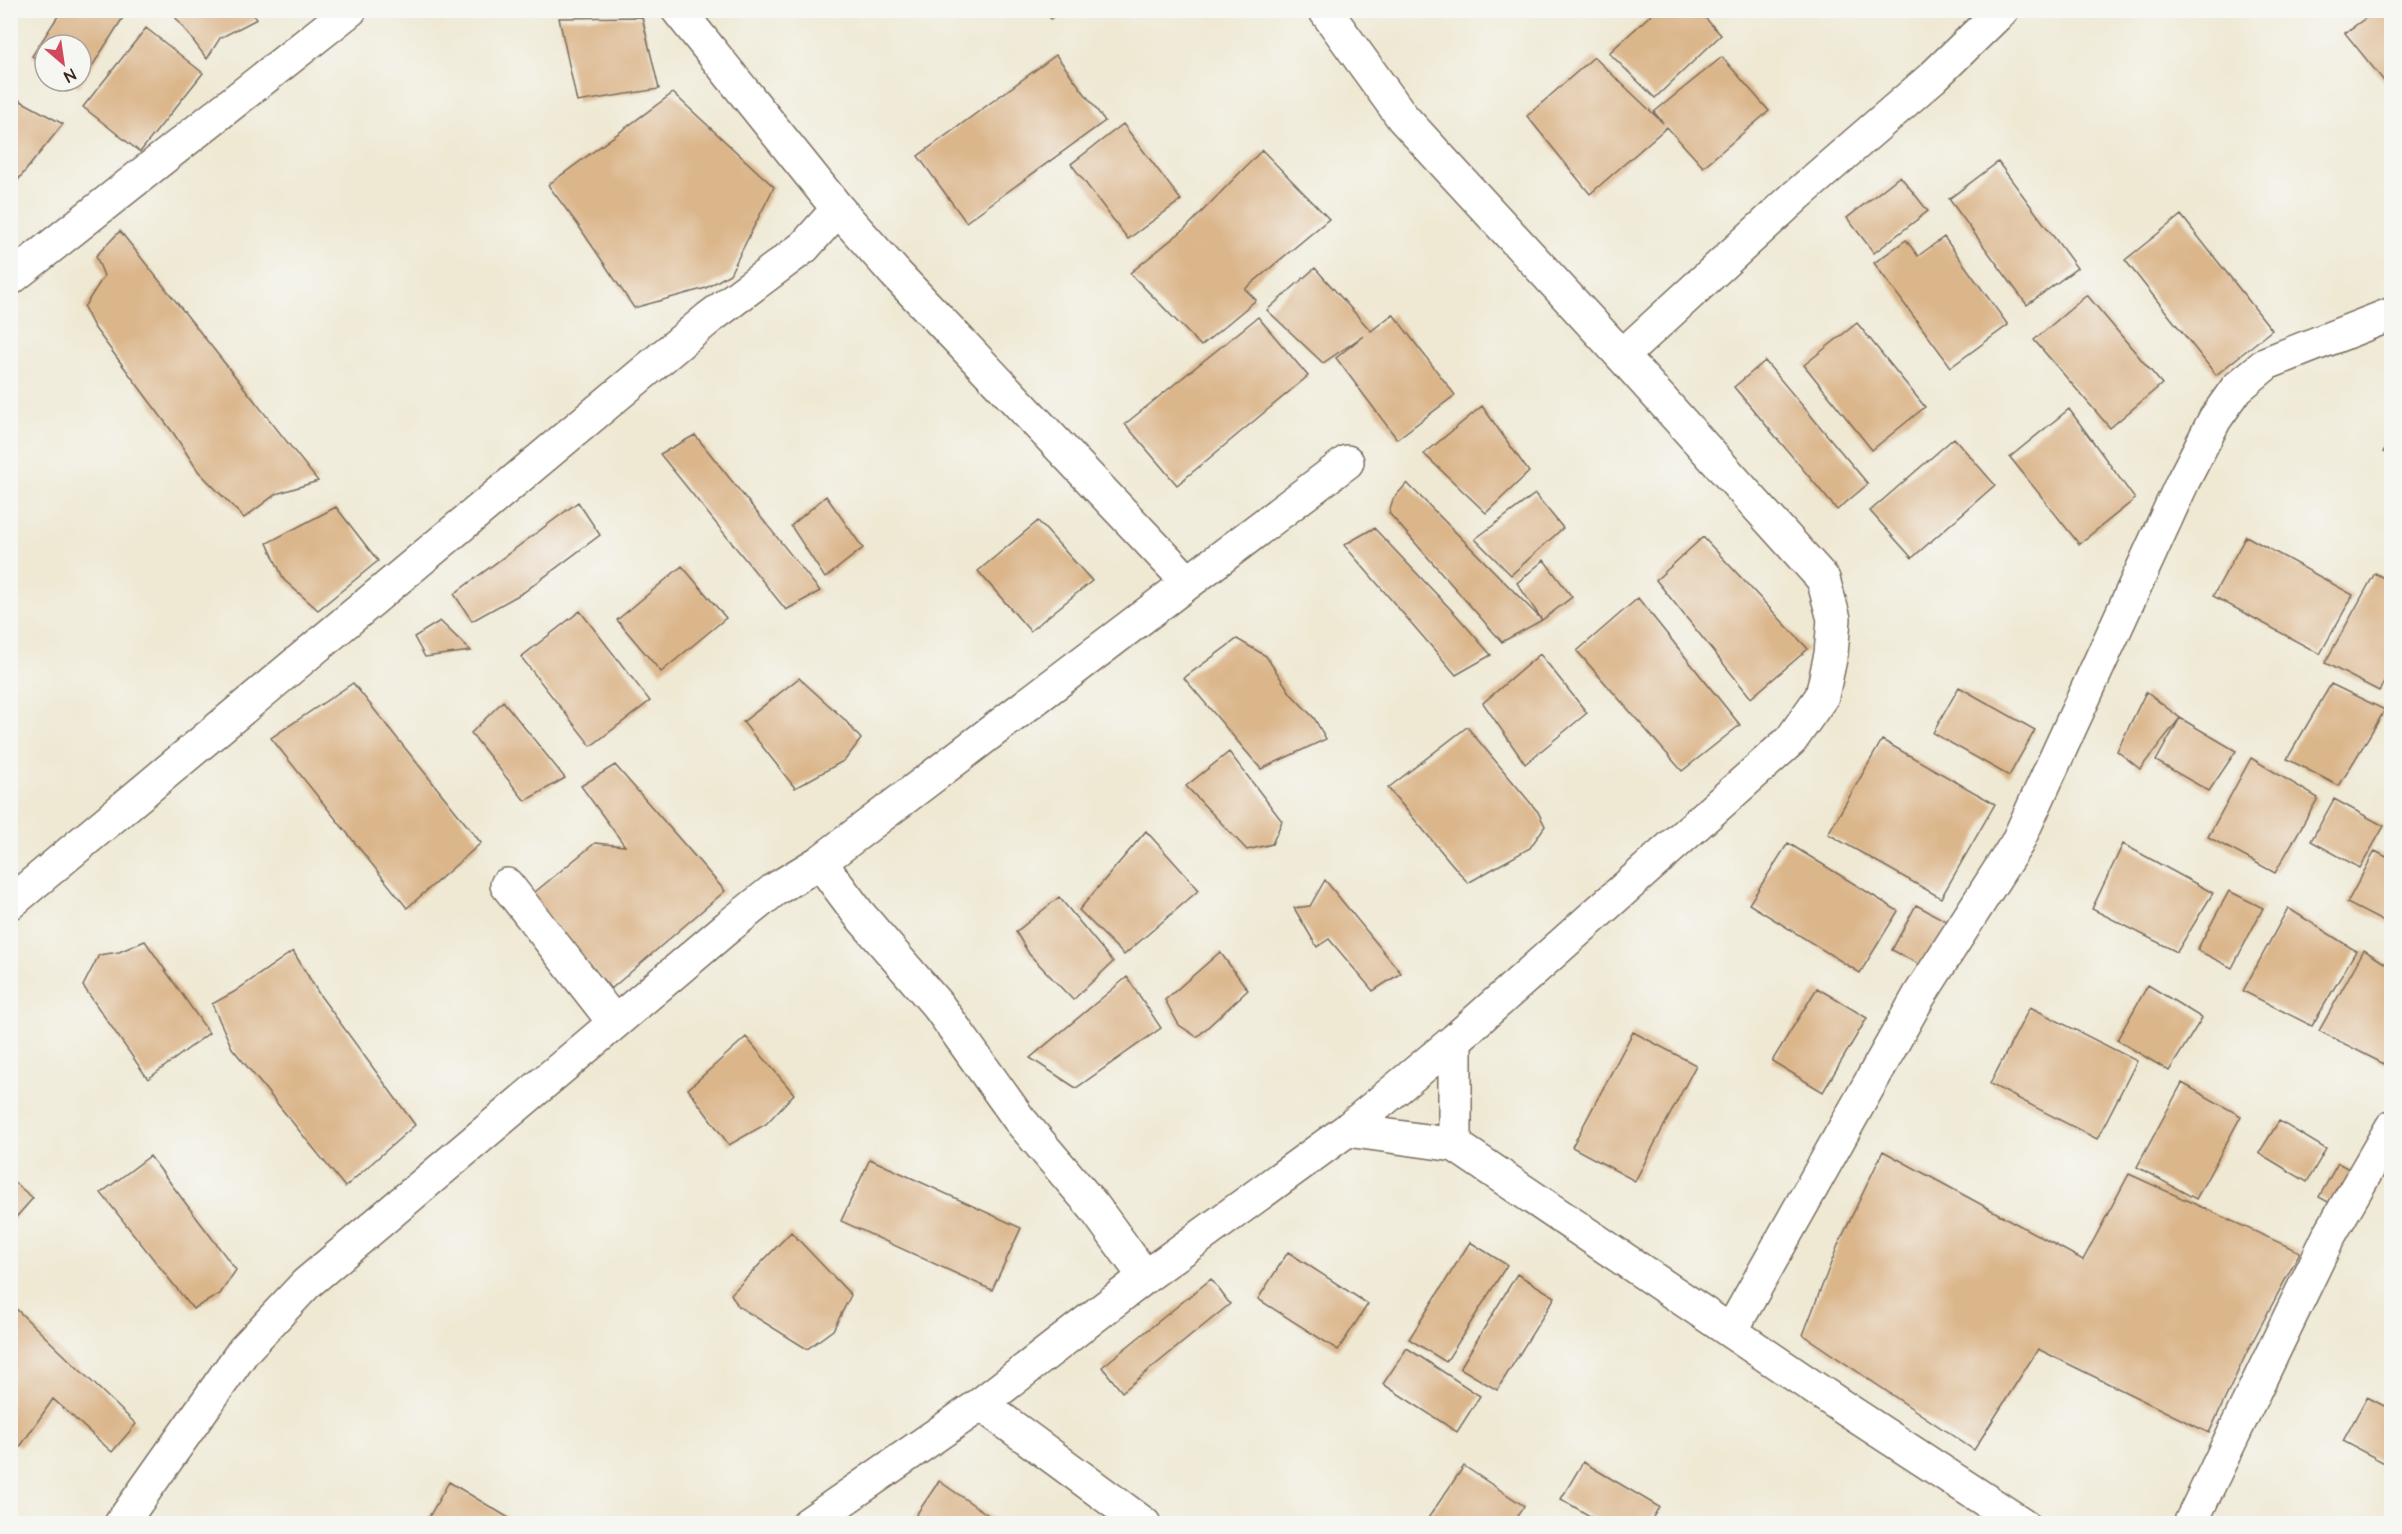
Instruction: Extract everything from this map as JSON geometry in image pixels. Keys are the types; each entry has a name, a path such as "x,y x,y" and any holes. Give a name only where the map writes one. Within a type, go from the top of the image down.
{"street":[{"path":"678,10 838,209 1188,582"},
{"path":"808,1524 981,1404 1145,1277 1347,1130 1455,1040 1791,740 1822,696 1831,654 1834,619 1824,579 1403,118 1325,10"},
{"path":"1622,356 1796,196 1933,77 2002,10"},
{"path":"10,279 329,16"},
{"path":"10,903 709,318 804,247 838,209"},
{"path":"1731,1331 1919,996 2017,843 2183,481 2215,419 2237,388 2267,363 2391,314"},
{"path":"121,1524 244,1350 306,1284 614,1022 774,890 820,862 1347,462"},
{"path":"820,862 858,913 939,1007 1019,1119 1094,1208 1145,1277"},
{"path":"507,885 614,1022"},
{"path":"1455,1040 1455,1145"},
{"path":"2190,1524 2330,1234 2391,1127"},
{"path":"1347,1130 1455,1145 1844,1408 2022,1524"},
{"path":"981,1404 1144,1524"}],"building":[{"path":"62,10 115,10 124,16 93,65 93,33 47,33"},
{"path":"170,10 248,10 257,19 220,38 207,59"},
{"path":"1043,10 1060,10 1051,19"},
{"path":"1656,10 1698,10 1721,35 1655,98 1609,53"},
{"path":"2377,10 2392,10 2392,91 2345,33"},
{"path":"642,17 659,89 577,102 559,18"},
{"path":"146,28 203,73 140,152 83,107"},
{"path":"1056,55 1105,121 966,222 918,156"},
{"path":"1594,57 1663,123 1654,112 1722,57 1769,111 1703,167 1667,127 1590,194 1527,116"},
{"path":"673,93 774,187 730,274 706,288 634,308 548,185"},
{"path":"10,95 63,124 10,190"},
{"path":"1123,124 1181,200 1128,239 1071,164"},
{"path":"1262,150 1329,219 1245,289 1256,300 1201,346 1130,273 1187,227"},
{"path":"1998,162 2077,268 2027,305 1949,199"},
{"path":"1900,176 1928,211 1874,253 1847,218"},
{"path":"2181,215 2272,330 2216,375 2125,260"},
{"path":"120,231 318,481 276,494 244,518 198,471 174,434 94,327 84,307 104,276 96,256"},
{"path":"1944,237 2008,325 1951,367 1874,263 1906,240 1918,256"},
{"path":"1315,268 1371,331 1393,314 1455,395 1397,439 1336,358 1363,336 1323,363 1267,310"},
{"path":"2087,295 2162,384 2110,428 2034,340"},
{"path":"1258,317 1308,376 1177,485 1125,424"},
{"path":"1857,323 1925,407 1872,450 1804,365"},
{"path":"1765,361 1868,484 1837,510 1734,387"},
{"path":"1482,406 1529,472 1486,513 1424,454"},
{"path":"2069,409 2135,499 2079,544 2010,457"},
{"path":"695,435 820,591 786,610 660,454"},
{"path":"1954,438 1995,485 1912,558 1870,511"},
{"path":"2392,438 2392,457 2383,452"},
{"path":"1407,483 1542,620 1502,642 1389,513 1393,499"},
{"path":"1535,494 1563,528 1511,575 1475,539"},
{"path":"826,496 863,548 825,578 791,526"},
{"path":"578,502 600,535 524,592 472,621 454,594"},
{"path":"336,507 378,561 318,610 284,580 267,543"},
{"path":"1038,521 1092,581 1030,631 978,571"},
{"path":"1374,528 1491,655 1456,675 1344,545"},
{"path":"2246,536 2353,595 2320,654 2213,596"},
{"path":"1703,537 1808,649 1751,698 1656,580"},
{"path":"1544,560 1572,597 1542,620 1517,583"},
{"path":"682,566 726,618 661,672 617,620"},
{"path":"2375,573 2392,583 2392,670 2379,691 2325,663"},
{"path":"1638,598 1740,725 1682,771 1577,651"},
{"path":"580,611 650,701 591,746 521,657"},
{"path":"440,621 471,651 425,657 414,637"},
{"path":"1237,639 1266,656 1291,694 1314,718 1326,739 1261,769 1184,678"},
{"path":"1540,654 1587,713 1525,764 1483,703"},
{"path":"799,678 844,719 861,739 845,760 795,788 743,722"},
{"path":"353,683 481,843 407,908 271,738"},
{"path":"2331,684 2385,710 2339,786 2287,759"},
{"path":"1959,687 2035,730 2009,776 1933,733"},
{"path":"2146,692 2180,718 2140,769 2117,751"},
{"path":"503,701 565,778 525,801 471,733"},
{"path":"2180,718 2236,751 2209,791 2156,761"},
{"path":"1467,727 1538,812 1545,826 1530,848 1468,883 1388,788"},
{"path":"1882,740 1995,804 1941,898 1828,834"},
{"path":"1229,752 1282,821 1272,844 1247,850 1186,786"},
{"path":"2251,758 2318,798 2275,873 2208,837"},
{"path":"615,765 725,891 611,989 530,896 595,843 625,846 581,786"},
{"path":"2334,799 2384,826 2360,868 2311,841"},
{"path":"1146,831 1199,890 1124,955 1079,910"},
{"path":"1788,843 1898,911 1860,973 1749,904"},
{"path":"2123,844 2213,893 2177,952 2092,909"},
{"path":"2375,851 2392,860 2392,926 2347,903"},
{"path":"1325,880 1401,973 1373,991 1329,939 1317,947 1294,908 1310,906"},
{"path":"2229,891 2263,908 2232,968 2197,950"},
{"path":"1059,897 1113,962 1073,1000 1029,954 1016,932"},
{"path":"1916,905 1950,923 1926,968 1892,950"},
{"path":"2288,908 2356,951 2312,1026 2243,991"},
{"path":"145,941 209,1033 148,1079 83,986 99,955 119,952"},
{"path":"2364,950 2392,968 2392,1061 2388,1066 2319,1031"},
{"path":"293,951 319,994 415,1125 345,1187 232,1048 212,1004 234,992"},
{"path":"1220,952 1248,990 1197,1037 1179,1025 1165,1000"},
{"path":"1127,977 1161,1028 1076,1088 1030,1058"},
{"path":"2148,985 2202,1018 2169,1071 2117,1040"},
{"path":"1817,988 1867,1018 1823,1092 1772,1061"},
{"path":"2030,1007 2137,1061 2097,1139 1990,1084"},
{"path":"1633,1032 1696,1065 1635,1181 1572,1147"},
{"path":"746,1037 794,1094 766,1124 729,1145 688,1089"},
{"path":"2182,1083 2241,1116 2196,1199 2137,1167"},
{"path":"2279,1121 2326,1149 2307,1182 2259,1153"},
{"path":"1883,1151 2083,1260 2129,1174 2300,1252 2248,1350 2209,1433 2038,1349 1974,1450 1803,1335 1838,1245"},
{"path":"150,1156 236,1270 220,1294 193,1309 101,1193"},
{"path":"870,1159 1021,1228 992,1290 841,1221"},
{"path":"2338,1163 2358,1174 2339,1208 2319,1197"},
{"path":"10,1179 33,1198 10,1224"},
{"path":"791,1232 851,1295 833,1330 807,1349 738,1306 731,1294"},
{"path":"1470,1242 1507,1265 1446,1362 1409,1339"},
{"path":"1288,1252 1368,1304 1338,1350 1258,1299"},
{"path":"1517,1274 1555,1297 1497,1390 1460,1368"},
{"path":"1211,1279 1230,1304 1122,1392 1102,1367"},
{"path":"10,1303 136,1424 112,1452 53,1399 20,1447 10,1440"},
{"path":"1407,1348 1480,1396 1457,1432 1383,1384"},
{"path":"2367,1397 2392,1410 2392,1467 2343,1441"},
{"path":"1583,1462 1659,1507 1649,1524 1603,1524 1561,1499"},
{"path":"1464,1466 1524,1506 1512,1524 1424,1524"},
{"path":"939,1481 1001,1524 910,1524"},
{"path":"449,1482 509,1518 506,1524 425,1524"}]}
